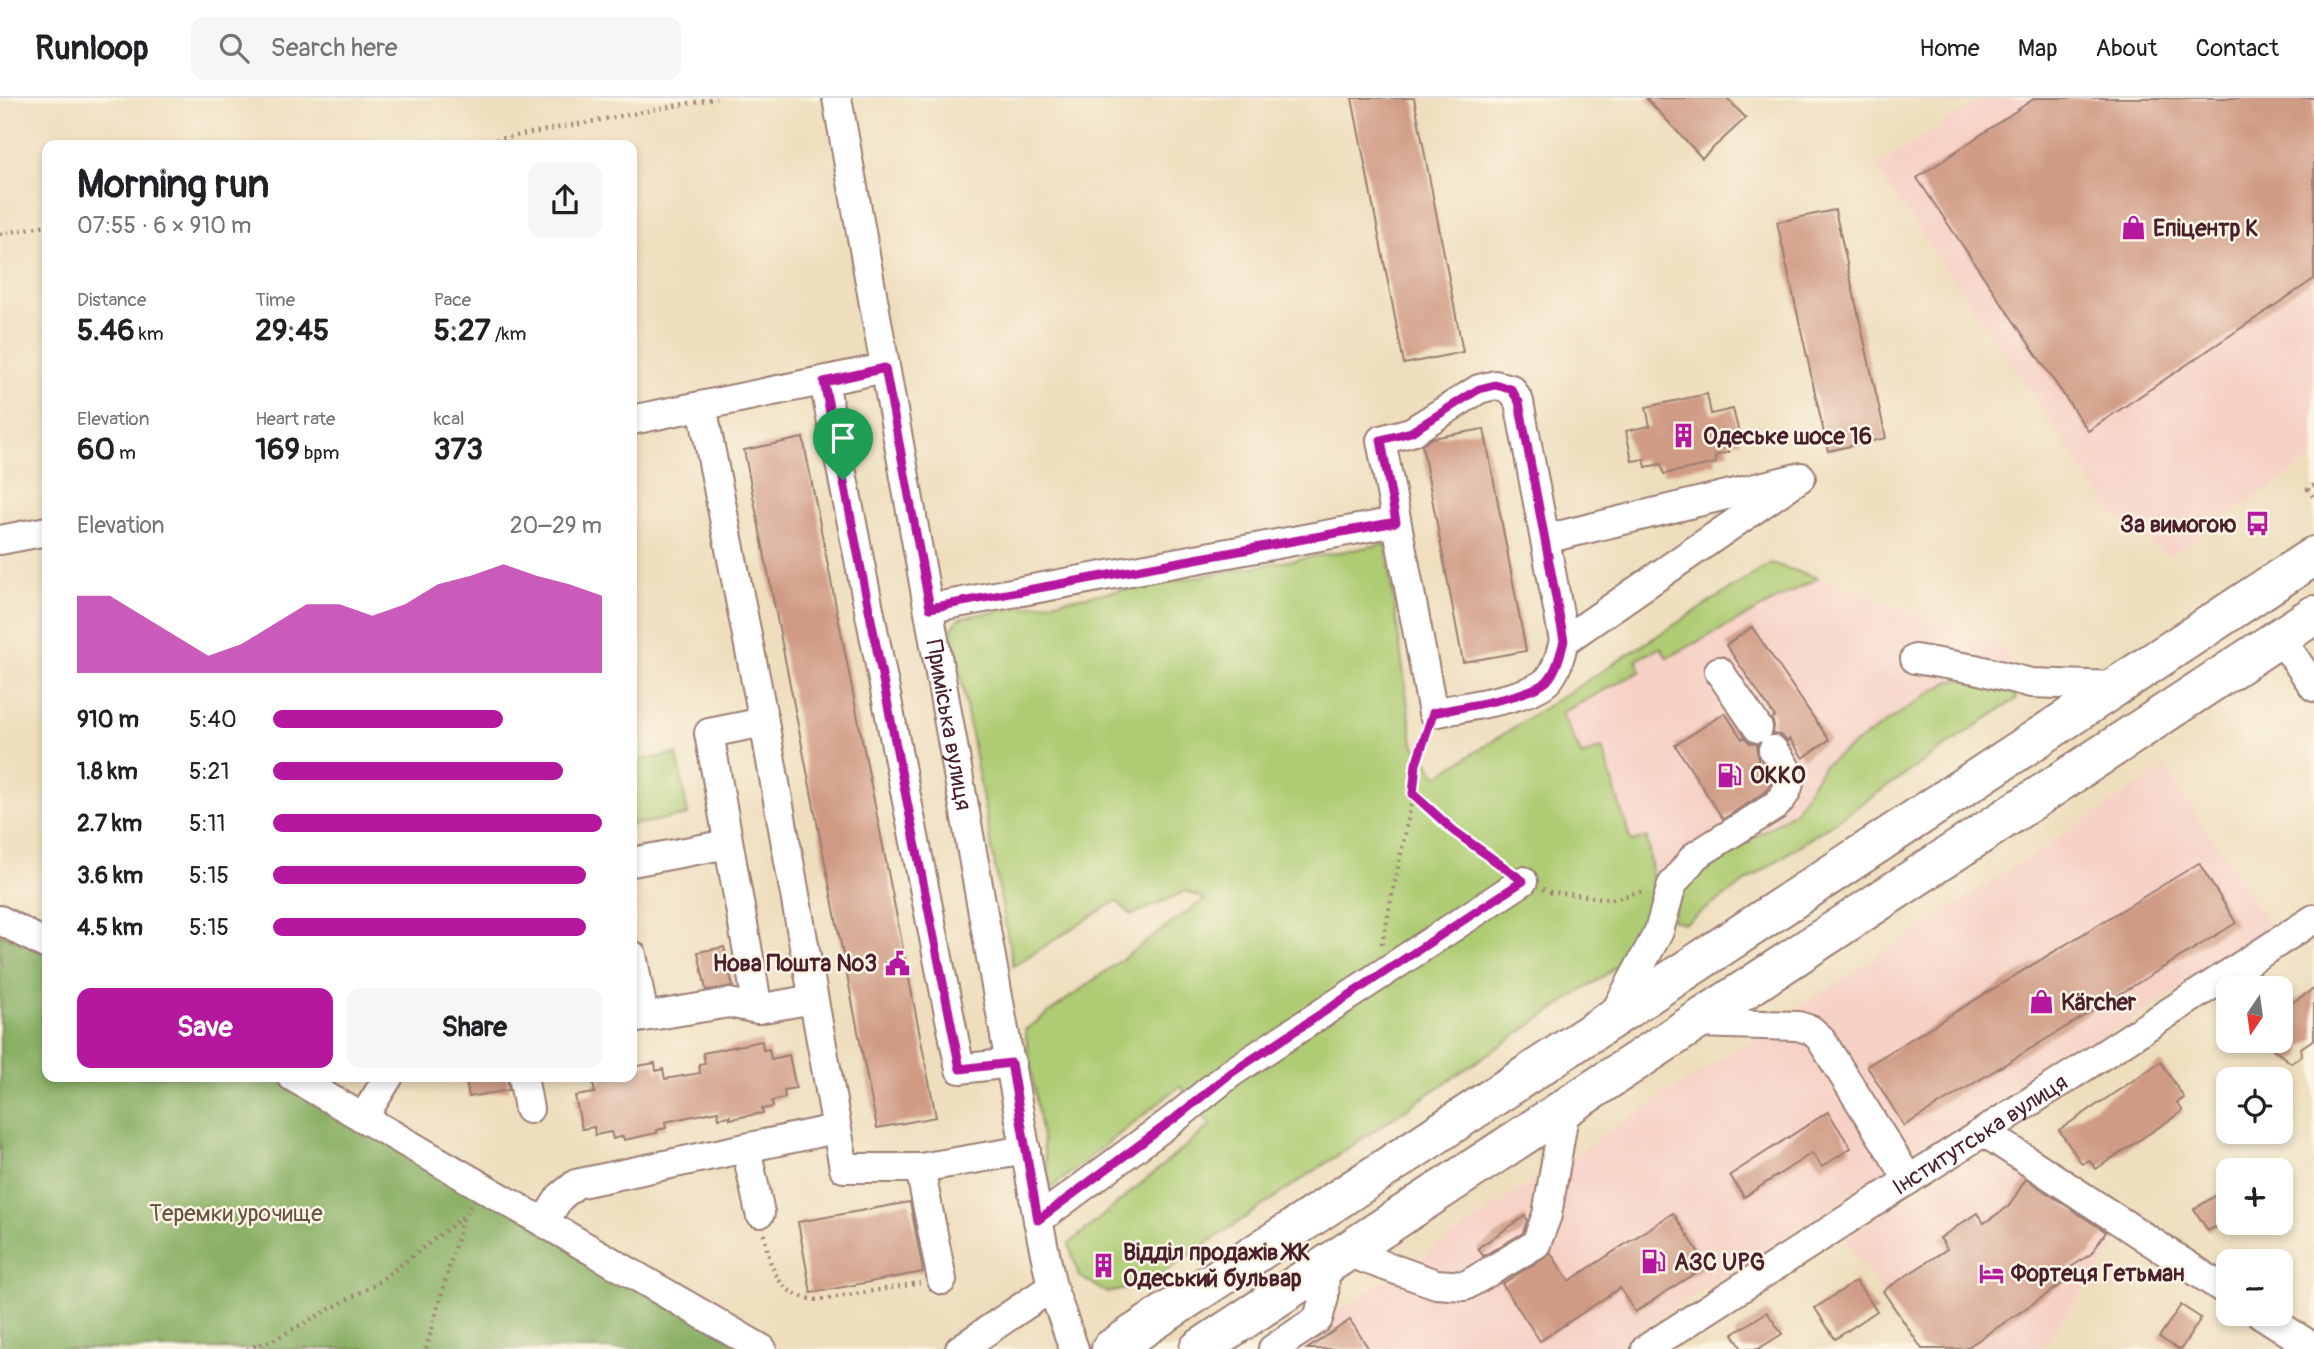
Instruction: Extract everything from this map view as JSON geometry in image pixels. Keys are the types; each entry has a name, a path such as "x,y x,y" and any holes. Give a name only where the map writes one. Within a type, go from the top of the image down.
{"highway":[{"path":"1111,1349 2314,556"},
{"path":"1199,1349 2314,615"}],"street":[{"name":"Приміська вулиця","path":"837,98 1038,1220 1052,1287 1074,1349"},
{"path":"637,419 885,368"},
{"path":"824,382 960,1069 1011,1063"},
{"path":"1495,385 1511,389 1519,402 1545,539 1564,641 1558,665 1547,681 1529,692 1433,713 1381,440 1411,432 1479,389 1495,385"},
{"path":"702,406 764,722 844,1168 920,1168 1026,1150"},
{"path":"1545,539 1801,477 1564,641"},
{"path":"930,608 1396,522"},
{"path":"0,540 42,532"},
{"path":"2280,637 2314,687"},
{"path":"1915,659 1975,669 2031,683 2118,686"},
{"path":"1611,1020 1658,931 1672,885 1695,856 1775,806 1784,797 1789,784 1789,772 1719,671"},
{"path":"758,1009 709,733 764,722"},
{"path":"637,861 728,844"},
{"path":"1038,1220 1231,1073 1523,881"},
{"name":"Інститутська вулиця","path":"1646,1349 2314,919"},
{"path":"0,920 42,942"},
{"path":"638,1018 729,1003 758,1009 814,999"},
{"path":"1694,1023 1798,1026 1811,1030 1820,1038 1909,1180"},
{"path":"301,1082 762,1349"},
{"path":"363,1118 385,1082"},
{"path":"524,1082 529,1110"},
{"path":"1273,1349 1318,1319 1335,1259 1436,1284 1465,1286 1536,1244 1547,1215 1565,1109"},
{"path":"544,1222 560,1197 576,1184 835,1129"},
{"path":"1983,1132 2216,1284"},
{"path":"746,1148 760,1213"},
{"path":"920,1168 942,1280"},
{"path":"960,1349 1052,1287"},
{"path":"2280,1326 2314,1348"}],"path":[{"path":"494,140 716,98"},
{"path":"0,234 42,226"},
{"path":"2314,485 2308,489 2314,498"},
{"path":"1374,980 1413,794 1416,764 1433,713"},
{"path":"1413,794 1454,831 1523,881 1550,892 1612,899 1672,885"},
{"path":"426,1349 463,1217 482,1187"},
{"path":"760,1213 773,1271 779,1281 797,1295 819,1300 942,1280"},
{"path":"247,1349 275,1339 376,1284 463,1217"}],"shaded area":[{"name":"Епіцентр К","path":"1983,98 2314,98 2314,457 2169,556 2116,518 1876,167"},
{"path":"1771,563 2007,649 2016,699 1685,923 1653,916 1541,710"},
{"path":"637,644 656,739 637,742"},
{"path":"2165,768 2273,930 1724,1275 1612,1349 1283,1349 1624,1122"},
{"path":"1988,1157 2005,1162 2121,1237 2041,1349 1920,1349 1845,1239 1955,1167 1972,1159"}],"green space":[{"path":"1386,544 1413,743 1438,776 1771,563 1818,578 1667,658 1661,647 1636,660 1641,671 1561,713 1582,756 1602,748 1631,842 1647,838 1653,879 1653,907 1645,932 1628,955 1611,971 1145,1285 1107,1293 1079,1276 1069,1244 1211,1125 1180,1086 1050,1189 1025,1030 1205,899 1186,891 1132,915 1116,901 1013,966 952,629 959,618"},
{"path":"1970,680 2015,690 2016,699 1685,923 1671,920 1683,887 1693,877 1794,812 1824,765 1931,692 1951,681"},
{"path":"677,754 688,815 637,824 637,761"},
{"name":"Теремки урочище","path":"0,933 42,953 42,1082 289,1082 750,1349 0,1349"}],"building":[{"path":"1352,98 1414,98 1463,352 1404,364"},
{"path":"1646,98 1727,98 1746,118 1702,158"},
{"name":"Епіцентр К","path":"2035,98 2314,98 2314,279 2088,431 1917,178"},
{"path":"1835,210 1886,438 1828,451 1777,222"},
{"name":"Одеське шосе 16","path":"1707,394 1711,414 1733,409 1741,441 1727,444 1729,452 1715,456 1716,463 1664,474 1661,464 1646,467 1644,459 1632,461 1626,431 1650,426 1646,407"},
{"path":"1484,429 1526,651 1463,662 1422,445 1432,438"},
{"path":"803,438 936,1117 877,1128 744,450"},
{"path":"1752,627 1829,740 1803,758 1790,739 1787,741 1780,735 1773,734 1772,719 1775,717 1726,645"},
{"name":"ОККО","path":"1725,713 1742,739 1744,737 1750,743 1757,744 1757,761 1771,784 1764,793 1723,819 1675,745"},
{"path":"2199,863 2236,923 1904,1126 1867,1066"},
{"path":"724,947 733,987 706,990 698,952"},
{"path":"2314,989 2314,1039 2301,1048 2302,1056 2291,1063 2280,1054 2293,1053 2293,1002"},
{"path":"762,1041 763,1050 769,1049 771,1059 789,1055 796,1088 784,1090 785,1098 772,1101 773,1107 762,1109 763,1113 730,1119 730,1116 719,1118 718,1111 665,1122 666,1128 657,1130 657,1133 624,1140 623,1136 613,1139 611,1132 595,1135 594,1127 582,1129 575,1096 595,1093 593,1083 637,1082 637,1066 655,1063 656,1071 663,1069 665,1079 700,1073 699,1064 705,1063 703,1053"},
{"path":"2161,1062 2184,1098 2177,1103 2183,1111 2096,1169 2089,1160 2082,1164 2059,1130"},
{"path":"466,1082 508,1082 509,1090 469,1097"},
{"path":"1828,1112 1851,1148 1822,1167 1812,1153 1744,1197 1730,1175"},
{"name":"Фортеця Гетьман","path":"2026,1179 2106,1232 2091,1254 2068,1269 2074,1276 1965,1349 1922,1349 1883,1291 1947,1249 1940,1238 1977,1213 1984,1223 2009,1206"},
{"path":"2216,1195 2216,1227 2208,1231 2194,1209"},
{"path":"910,1202 923,1272 811,1293 798,1222"},
{"path":"1673,1213 1707,1265 1635,1312 1620,1288 1540,1341 1502,1284 1550,1252 1569,1281"},
{"path":"1525,1216 1527,1220 1523,1233 1483,1256 1478,1248"},
{"path":"1856,1281 1877,1311 1835,1339 1815,1308"},
{"path":"2181,1305 2201,1318 2181,1349 2178,1349 2159,1337"},
{"path":"1767,1312 1782,1334 1758,1349 1742,1349 1733,1334"},
{"path":"1350,1320 1369,1349 1307,1349"}],"place":[{"name":"Епіцентр К","path":"2133,228"},
{"name":"Одеське шосе 16","path":"1683,436"},
{"name":"За вимогою","path":"2257,524"},
{"name":"ОККО","path":"1730,775"},
{"name":"Нова Пошта №3","path":"897,963"},
{"name":"Kärcher","path":"2041,1002"},
{"name":"АЗС UPG","path":"1654,1262"},
{"name":"Відділ продажів ЖК Одеський бульвар","path":"1103,1265"},
{"name":"Фортеця Гетьман","path":"1991,1273"}],"route":[{"path":"885,368 930,608 1396,522 1381,440 1411,432 1479,389 1495,385 1511,389 1519,402 1564,641 1558,665 1547,681 1529,692 1433,713 1416,764 1413,794 1454,831 1523,881 1231,1073 1038,1220 1011,1063 960,1069 843,480 824,382 885,368"}]}
